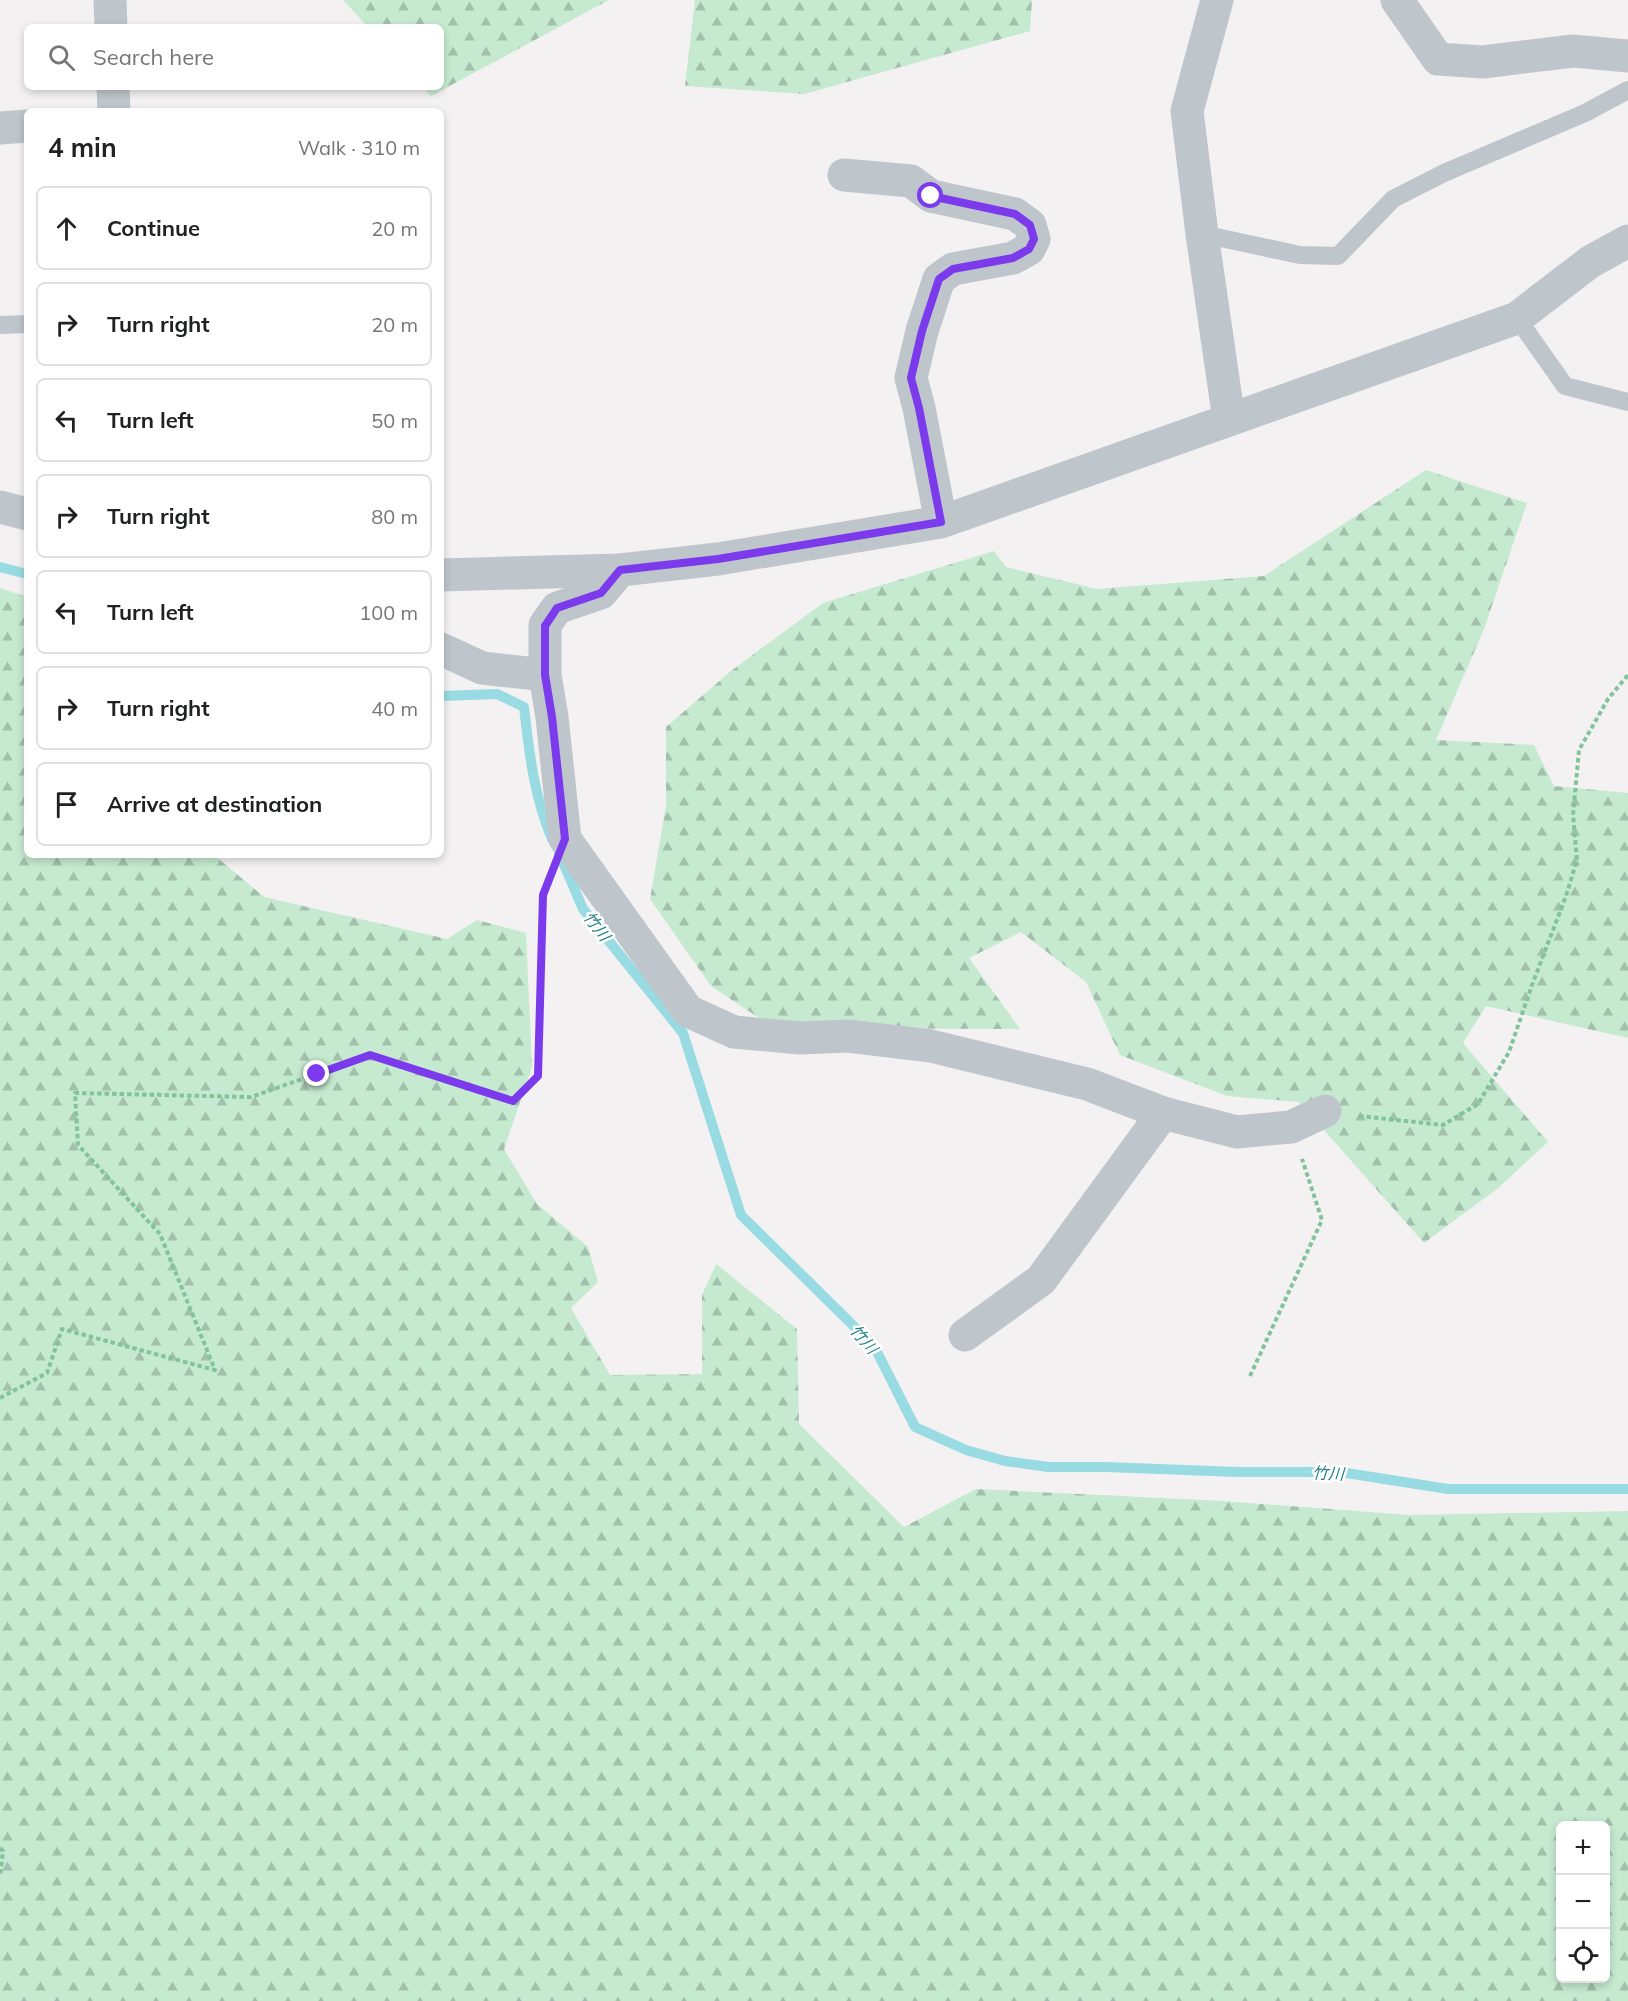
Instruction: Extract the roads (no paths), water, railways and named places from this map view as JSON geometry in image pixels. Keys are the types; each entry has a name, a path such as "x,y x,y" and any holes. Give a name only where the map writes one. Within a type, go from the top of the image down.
{"street":[{"path":"110,0 111,24"},
{"path":"1217,0 1187,111 1229,420"},
{"path":"1397,0 1438,59 1483,62 1573,51 1628,56"},
{"path":"113,90 114,108"},
{"path":"0,128 24,126"},
{"path":"844,175 911,181 931,196 1015,214 1030,225 1034,239 1029,249 1013,258 953,269 939,279 922,331 911,378 941,522"},
{"path":"444,575 620,570 718,559 941,522 1517,318 1590,262 1628,241"},
{"path":"0,507 24,513"},
{"path":"620,570 601,593 557,608 545,626 545,675 552,717 565,839 688,1011 734,1032 800,1038 848,1036 931,1046 1087,1084 1163,1113 1237,1132 1291,1127 1325,1112"},
{"path":"444,650 482,668 545,675"},
{"path":"965,1335 1041,1280 1163,1113"}],"lane":[{"path":"1202,234 1300,255 1338,256 1393,199 1444,173 1585,113 1628,90"},
{"path":"1517,318 1565,386 1628,402"},
{"path":"0,326 24,324"}],"waterway":[{"name":"竹川","path":"0,567 24,573"},
{"name":"竹川","path":"444,696 497,694 524,707 537,791 552,839"},
{"name":"竹川","path":"559,853 583,909 683,1033 741,1215 874,1346 915,1427 966,1450 1005,1461 1048,1467 1340,1472 1448,1489 1628,1489"}]}
